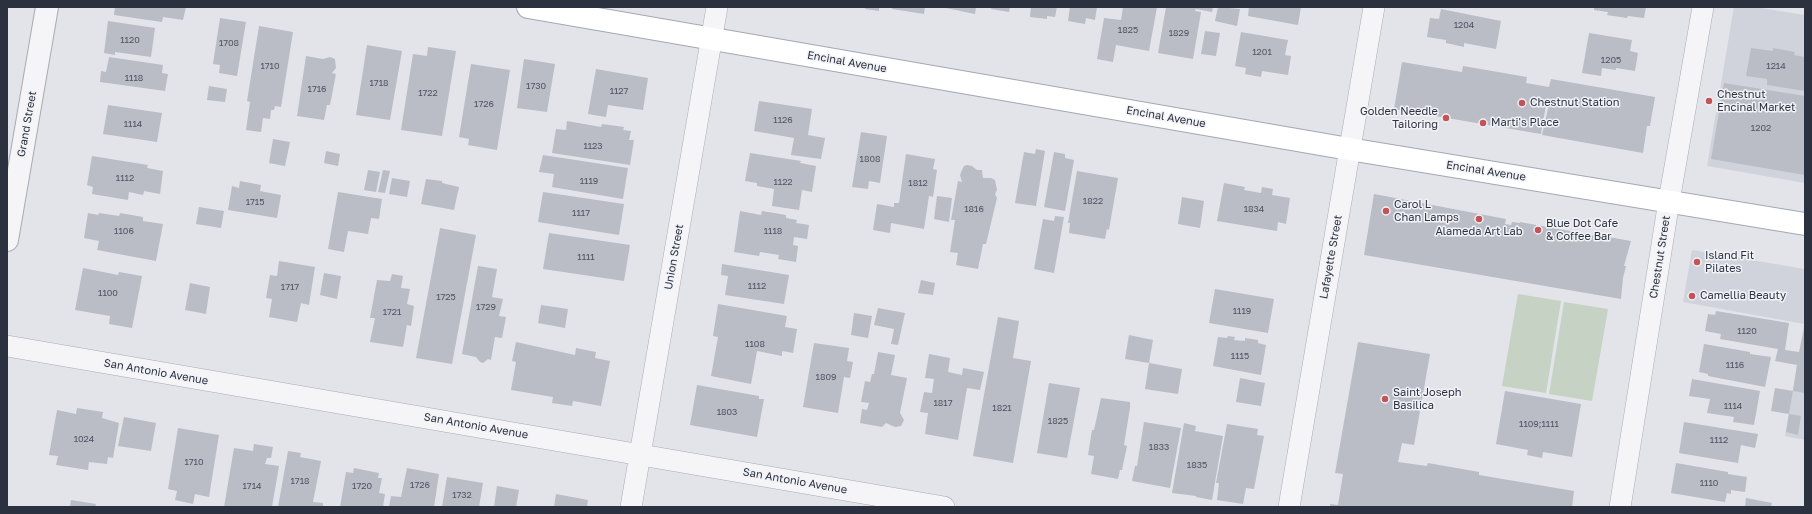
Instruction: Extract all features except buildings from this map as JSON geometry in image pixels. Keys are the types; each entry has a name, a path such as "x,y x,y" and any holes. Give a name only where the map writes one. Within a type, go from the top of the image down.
{"main road":[{"name":"Encinal Avenue","path":"528,7 1349,149 1805,224"}],"street":[{"name":"Grand Street","path":"7,240 47,7"},
{"name":"Union Street","path":"631,507 718,7"},
{"name":"Lafayette Street","path":"1289,507 1374,7"},
{"name":"Chestnut Street","path":"1620,507 1669,201 1703,7"},
{"name":"San Antonio Avenue","path":"7,346 944,507"}],"shaded area":[{"path":"1734,7 1755,7 1805,15 1805,183 1707,166"},
{"path":"1692,250 1805,269 1805,440 1785,436 1804,324 1683,302"}],"green space":[{"path":"1518,294 1561,301 1546,393 1502,386"},
{"path":"1564,302 1608,309 1592,401 1549,394"}],"place":[{"name":"Chestnut Encinal Market","path":"1709,101"},
{"name":"Chestnut Station","path":"1522,103"},
{"name":"Golden Needle Tailoring","path":"1446,118"},
{"name":"Marti's Place","path":"1483,123"},
{"name":"Carol L Chan Lamps","path":"1386,211"},
{"name":"Alameda Art Lab","path":"1479,219"},
{"name":"Blue Dot Cafe & Coffee Bar","path":"1538,230"},
{"name":"Island Fit Pilates","path":"1697,262"},
{"name":"Camellia Beauty","path":"1692,296"},
{"name":"Saint Joseph Basilica","path":"1385,399"}]}
